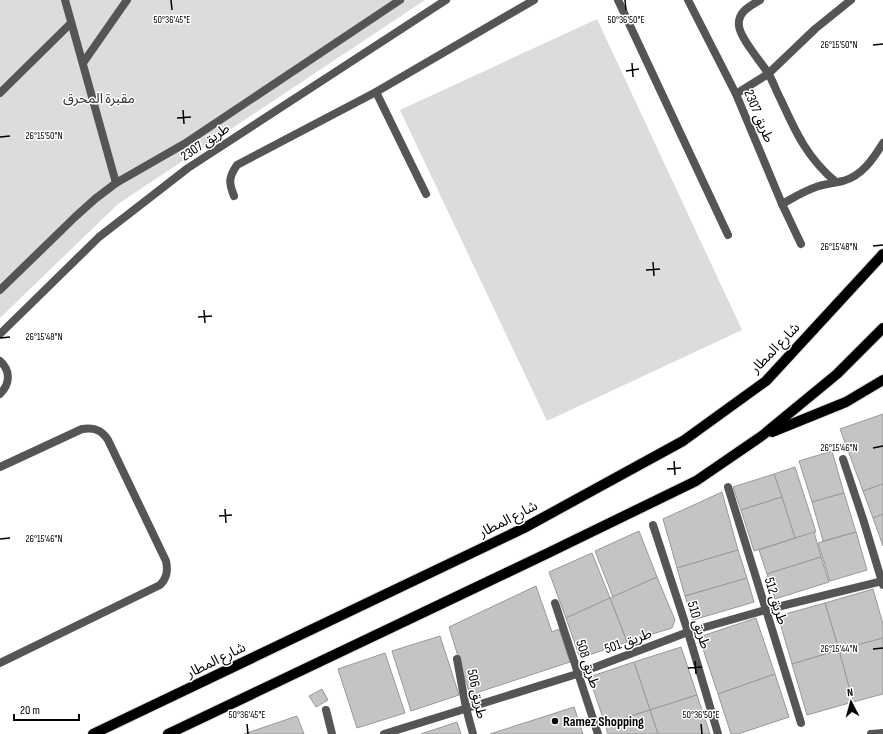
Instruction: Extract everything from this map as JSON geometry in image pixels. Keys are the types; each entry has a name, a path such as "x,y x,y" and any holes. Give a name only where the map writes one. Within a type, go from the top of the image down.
{"main road":[{"name":"شارع المطار","path":"93,734 524,528 683,441 766,381 883,254"},
{"path":"168,734 696,481 763,436 837,374 883,328"},
{"path":"763,436 846,402 883,380"}],"street":[{"path":"65,0 116,183"},
{"path":"82,63 127,0"},
{"path":"0,290 75,217 116,183 184,144 400,0"},
{"name":"طريق 2307","path":"0,334 99,237 188,168 446,0"},
{"path":"234,196 230,186 230,174 237,165 376,92 534,0"},
{"path":"618,0 728,235"},
{"name":"طريق 2307","path":"688,0 736,94 782,204 801,244"},
{"path":"760,0 744,10 739,20 740,32 768,74 800,142 816,164 836,182"},
{"path":"736,94 768,74 815,29 851,0"},
{"path":"0,93 71,23"},
{"path":"376,92 426,194"},
{"path":"782,204 815,188 845,180 861,172 883,143"},
{"path":"0,361 8,376 5,389 0,394"},
{"path":"0,467 82,429 88,428 100,431 108,440 168,567 165,580 160,585 0,663"},
{"path":"843,459 883,583"},
{"name":"طريق 512","path":"728,487 801,723"},
{"name":"طريق 510","path":"652,525 688,632 718,734"},
{"name":"طريق 501","path":"384,734 577,674 688,632 765,610 883,583"},
{"name":"طريق 508","path":"555,603 577,674 598,734"},
{"name":"طريق 506","path":"457,659 466,708 473,734"},
{"path":"326,710 332,734"},
{"path":"871,734 883,733"}],"green space":[{"name":"مقبرة المحرق","path":"0,0 425,0 118,204 0,318"},
{"path":"597,19 742,330 547,421 400,110"}],"building":[{"path":"883,414 883,484 863,491 840,429"},
{"path":"832,451 844,493 812,502 799,461"},
{"path":"795,467 816,532 795,538 774,474"},
{"path":"774,474 782,497 741,510 733,487"},
{"path":"883,484 883,514 873,518 863,491"},
{"path":"722,492 738,550 677,568 663,519"},
{"path":"844,493 856,532 823,541 812,502"},
{"path":"782,497 795,538 754,551 741,510"},
{"path":"883,514 883,546 873,518"},
{"path":"639,531 657,577 613,597 595,551"},
{"path":"814,532 821,557 767,574 759,550"},
{"path":"856,532 867,570 830,581 818,543"},
{"path":"738,550 747,578 685,596 677,568"},
{"path":"592,553 610,598 566,618 549,572"},
{"path":"821,557 829,582 775,599 767,574"},
{"path":"657,577 675,620 672,628 627,642 610,598"},
{"path":"747,578 754,602 693,620 685,596"},
{"path":"536,586 552,632 559,629 570,662 470,695 449,627"},
{"path":"873,589 883,624 883,638 839,650 825,603"},
{"path":"610,598 627,642 580,658 566,618"},
{"path":"825,603 839,650 792,664 778,616"},
{"path":"756,618 775,674 718,694 699,637"},
{"path":"440,636 459,695 411,711 392,651"},
{"path":"883,638 883,694 853,702 839,650"},
{"path":"681,647 697,695 650,710 634,662"},
{"path":"839,650 853,702 807,715 792,664"},
{"path":"385,653 405,713 357,728 338,669"},
{"path":"634,662 650,710 605,724 589,677"},
{"path":"775,674 789,717 738,734 731,734 718,694"},
{"path":"322,689 328,700 316,707 309,696"},
{"path":"697,695 710,734 658,734 650,710"},
{"name":"Ramez Shopping","path":"574,707 583,734 490,734"},
{"path":"650,710 658,734 608,734 605,724"},
{"path":"297,716 304,734 244,734"},
{"path":"457,722 461,734 421,734"}],"place":[{"name":"Ramez Shopping","path":"555,721"}]}
